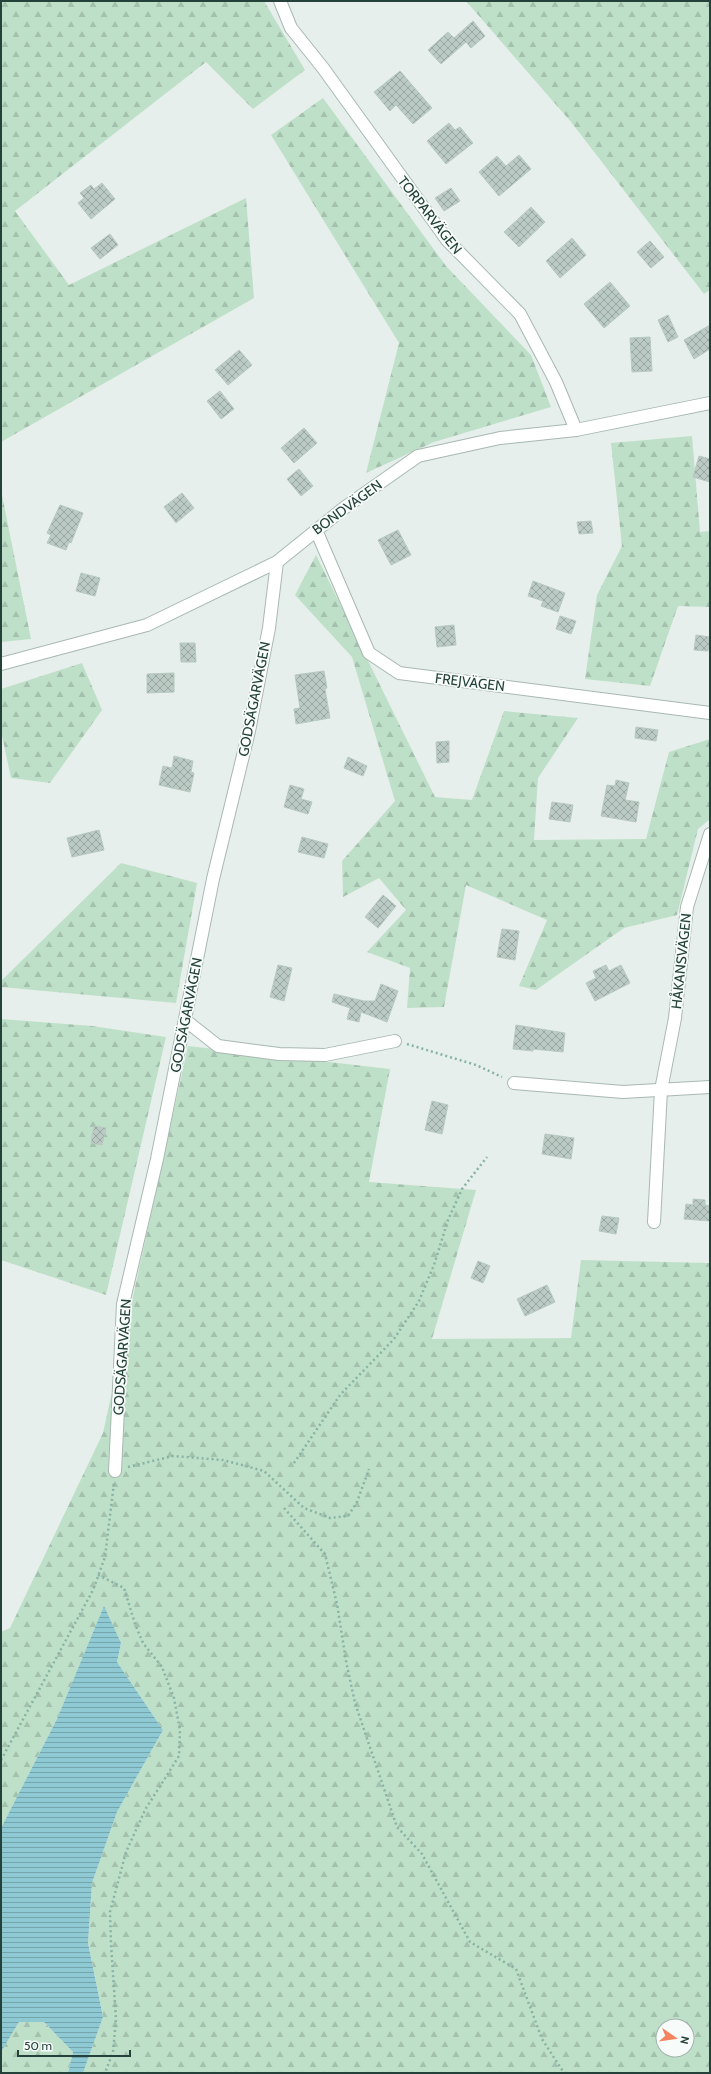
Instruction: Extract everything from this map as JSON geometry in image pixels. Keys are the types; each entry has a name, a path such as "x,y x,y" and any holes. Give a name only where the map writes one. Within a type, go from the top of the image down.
{"street":[{"name":"TORPARVÄGEN","path":"280,1 292,28 323,68 447,240 520,314 556,382 576,430"},
{"name":"BONDVÄGEN","path":"1,664 147,625 277,562 316,530 418,456 500,438 576,430 710,403"},
{"name":"FREJVÄGEN","path":"316,530 369,654 399,673 710,713"},
{"name":"GODSÄGARVÄGEN","path":"115,1471 123,1304 157,1159 213,879 249,731 268,628 277,562"},
{"name":"HÅKANSVÄGEN","path":"654,1222 661,1090 676,1018 687,907 710,834"},
{"path":"185,1020 218,1046 279,1054 325,1055 395,1041"},
{"path":"514,1083 623,1092 710,1087"}],"path":[{"path":"395,1041 476,1065 514,1083"},
{"path":"294,1463 340,1395 394,1339 419,1301 434,1265 448,1220 462,1189 487,1157"},
{"path":"1,1760 93,1590 105,1557 115,1471 144,1462 173,1456 223,1460 264,1471 304,1508 330,1518 348,1516 357,1502 369,1469"},
{"path":"284,1508 325,1554 337,1604 346,1661 355,1703 397,1827 422,1854 470,1942 516,1969 542,2039 564,2073"},
{"path":"98,1575 124,1588 135,1624 143,1643 162,1667 174,1698 180,1730 179,1756 145,1810 126,1852 110,1912 110,1944 116,2019 113,2052 105,2073"}],"green space":[{"path":"1,1 264,1 305,70 253,109 206,62 15,211 69,285 246,198 254,298 1,442"},
{"path":"466,1 710,1 710,290 704,294 571,122"},
{"path":"323,98 446,266 531,355 551,407 434,442 366,473 399,343 271,135"},
{"path":"692,436 700,532 710,531 710,607 678,606 650,686 585,679 597,595 622,546 611,443"},
{"path":"1,490 31,639 1,642"},
{"path":"316,555 435,797 472,800 504,711 578,718 538,778 534,840 646,839 669,752 710,739 710,819 698,829 677,915 624,928 536,990 519,986 547,920 466,885 444,1007 407,1008 410,968 367,952 406,910 379,878 343,897 342,861 395,801 352,657 295,595"},
{"path":"82,663 102,710 50,783 11,778 1,731 1,689"},
{"path":"121,863 197,883 176,1003 1,987 1,981"},
{"path":"1,1019 92,1026 166,1037 106,1295 1,1260"},
{"path":"188,1046 390,1069 369,1182 476,1190 432,1339 571,1338 581,1260 710,1263 710,2073 83,2073 103,2017 88,1943 92,1883 117,1812 163,1730 117,1662 121,1643 104,1607 57,1719 1,1828 1,1632 10,1628 103,1433"},
{"path":"19,2022 44,2022 73,2052 68,2073 1,2073 1,2052"}],"water":[{"path":"104,1606 121,1643 117,1662 163,1730 117,1812 92,1883 88,1943 103,2017 83,2073 68,2073 73,2052 44,2022 19,2022 1,2052 1,1828 57,1719"}],"building":[{"path":"473,21 485,36 471,48 466,42 441,64 428,50 448,32 454,38"},
{"path":"400,71 432,108 413,124 396,105 390,111 374,92"},
{"path":"449,123 455,130 460,127 473,143 446,164 427,141"},
{"path":"519,155 531,169 499,196 479,172 497,156 506,166"},
{"path":"102,183 115,199 91,219 78,203 84,198 80,193 91,185 94,189"},
{"path":"451,188 460,201 444,211 435,198"},
{"path":"531,207 545,222 519,247 504,232"},
{"path":"110,234 118,245 100,259 91,248"},
{"path":"572,238 586,255 560,278 546,261"},
{"path":"650,241 664,257 651,268 637,252"},
{"path":"610,282 630,306 604,328 584,304"},
{"path":"668,315 678,337 668,342 658,320"},
{"path":"710,325 710,349 694,359 684,340"},
{"path":"650,337 652,371 632,372 630,338"},
{"path":"239,350 252,365 228,385 215,370"},
{"path":"220,391 234,409 221,419 207,401"},
{"path":"304,428 317,443 294,463 281,448"},
{"path":"699,456 710,459 710,482 693,477"},
{"path":"299,469 313,486 301,496 287,479"},
{"path":"182,493 194,508 176,523 164,507"},
{"path":"60,505 83,513 71,543 69,542 66,550 47,543 51,535 47,533"},
{"path":"591,521 593,533 579,534 577,522"},
{"path":"398,530 411,555 391,565 378,540"},
{"path":"81,573 100,578 95,596 76,591"},
{"path":"533,581 565,593 558,612 541,606 543,601 528,596"},
{"path":"560,616 576,621 571,634 556,629"},
{"path":"454,625 456,645 437,647 435,627"},
{"path":"696,635 710,637 708,651 694,650"},
{"path":"180,643 195,643 196,662 181,662"},
{"path":"324,671 327,688 325,689 330,718 296,724 294,709 300,708 295,675"},
{"path":"174,673 174,692 147,693 147,674"},
{"path":"636,727 658,730 656,741 635,738"},
{"path":"449,741 449,762 437,763 436,742"},
{"path":"174,756 193,761 191,772 194,773 190,792 159,785 163,766 172,768"},
{"path":"348,757 367,766 363,776 344,768"},
{"path":"616,780 629,783 625,800 639,802 636,822 601,816 607,785 615,786"},
{"path":"290,785 304,789 301,799 312,802 308,814 284,807"},
{"path":"552,802 573,805 570,822 549,819"},
{"path":"99,830 104,850 72,857 67,838"},
{"path":"302,837 328,844 324,858 298,852"},
{"path":"383,895 396,906 378,928 365,917"},
{"path":"502,929 519,931 515,960 497,957"},
{"path":"278,965 292,968 284,1001 270,997"},
{"path":"606,965 609,971 621,965 630,983 595,1001 586,983 596,978 593,971"},
{"path":"381,984 398,991 387,1022 361,1012 359,1022 347,1019 350,1008 332,1002 334,994 364,1001 375,1001"},
{"path":"516,1025 565,1033 563,1052 513,1049"},
{"path":"432,1101 448,1105 442,1134 425,1130"},
{"path":"94,1126 106,1128 102,1145 91,1143"},
{"path":"545,1134 574,1138 571,1159 542,1154"},
{"path":"693,1199 705,1200 705,1205 710,1206 710,1221 684,1219 686,1204 693,1205"},
{"path":"602,1216 619,1218 616,1234 599,1231"},
{"path":"478,1261 490,1266 483,1283 471,1278"},
{"path":"547,1285 555,1302 525,1316 517,1299"}]}
